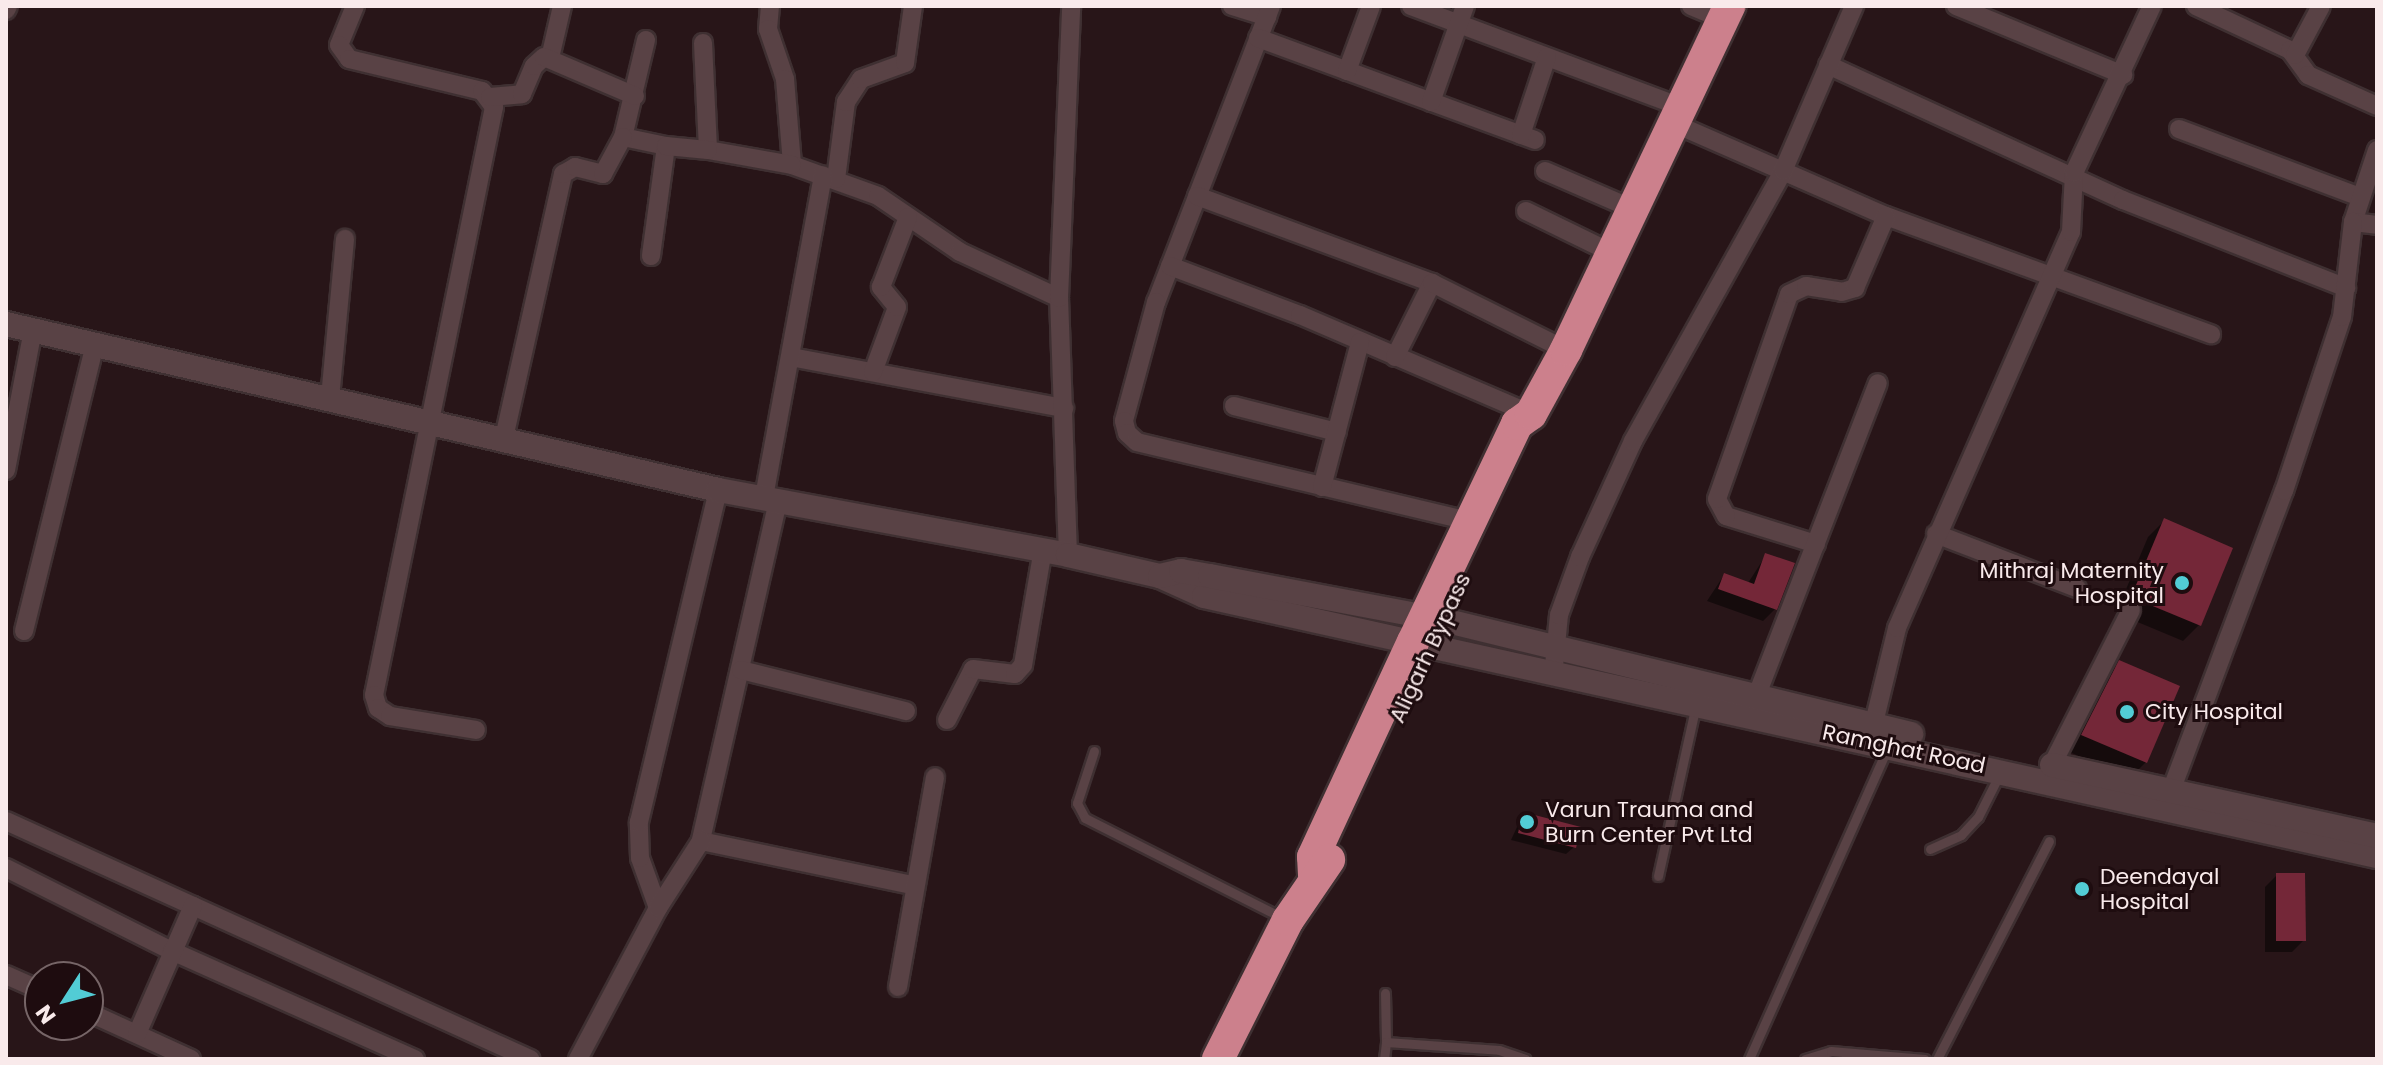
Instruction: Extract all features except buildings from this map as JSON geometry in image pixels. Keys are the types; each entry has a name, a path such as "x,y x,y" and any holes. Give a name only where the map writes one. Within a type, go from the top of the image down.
{"highway":[{"name":"Aligarh Bypass","path":"1428,631 1517,424 1530,416 1566,350 1633,209 1688,125 1726,13"},
{"name":"Aligarh Bypass","path":"1218,1059 1314,875 1313,857 1535,430 1530,416"}],"main road":[{"path":"6,324 718,490 1043,549 1160,576 1168,584 1204,596 1428,631"},
{"name":"Ramghat Road","path":"1428,631 1556,651 2002,770 2377,856"},
{"name":"Ramghat Road","path":"1428,631 1553,676 1696,705 1753,706"},
{"name":"Ramghat Road","path":"1877,737 2052,765 2377,836"}],"street":[{"path":"355,6 339,45 349,59 482,91 490,97 494,107 427,420 374,695 378,708 390,716 476,730"},
{"path":"550,58 562,6"},
{"path":"770,6 768,29 785,79 792,165"},
{"path":"578,1059 658,908 701,841 741,670 771,499 791,357 846,102 861,79 905,63 913,6"},
{"path":"1068,555 1059,298 1071,6"},
{"path":"1232,6 1269,11 1170,266 1124,421 1127,433 1137,442 1473,522"},
{"path":"1347,71 1371,6"},
{"path":"1411,6 1462,15 1783,171 1886,216 2053,274 2211,334"},
{"path":"1691,6 1726,13"},
{"path":"1553,676 1559,615 1580,557 1633,441 1783,171 1854,6"},
{"path":"1956,6 2123,75"},
{"path":"1877,737 1897,628 2071,232 2074,173 2123,75 2152,6"},
{"path":"2196,6 2295,55 2308,75 2377,106"},
{"path":"2295,55 2321,6"},
{"path":"1431,102 1462,15"},
{"path":"1258,38 1528,138 1547,57"},
{"path":"504,438 563,174 575,167 603,174 623,137 646,40"},
{"path":"703,43 708,150"},
{"path":"490,97 522,94 539,59 550,58 635,96"},
{"path":"1828,65 2074,173 2123,200 2346,288"},
{"path":"2179,129 2360,197"},
{"path":"623,137 792,165 830,177 878,196 1003,275 1059,298"},
{"path":"651,256 666,146"},
{"path":"2171,791 2284,491 2342,317 2353,222 2377,150"},
{"path":"1545,171 1633,209"},
{"path":"1197,196 1432,283 1566,350"},
{"path":"1526,211 1612,253"},
{"path":"1816,544 1726,516 1717,499 1789,294 1806,286 1842,292 1855,288 1886,216"},
{"path":"873,372 897,307 881,287 908,217"},
{"path":"2353,222 2377,225"},
{"path":"330,398 345,239"},
{"path":"1170,266 1360,342 1530,416"},
{"path":"1395,357 1432,283"},
{"path":"6,470 33,330"},
{"path":"1322,487 1360,342"},
{"path":"24,631 95,344"},
{"path":"791,357 1064,408"},
{"path":"1753,706 1878,383"},
{"path":"1234,406 1337,432"},
{"path":"658,908 640,858 639,822 718,490"},
{"path":"1936,534 2077,588"},
{"path":"947,720 973,669 1015,674 1023,665 1043,549"},
{"path":"2052,765 2131,610"},
{"path":"741,670 906,711"},
{"path":"898,987 912,885 935,777"},
{"path":"6,821 530,1059"},
{"path":"701,841 912,885"},
{"path":"6,868 172,951 415,1059"},
{"path":"137,1034 193,906"},
{"path":"104,1019 191,1059"}],"lane":[{"path":"1658,876 1696,705"},
{"path":"1749,1059 1877,737"},
{"path":"1094,751 1077,803 1085,818 1288,920"},
{"path":"1930,849 1961,835 1978,817 2002,770"},
{"path":"1937,1059 2049,841"},
{"path":"1384,1059 1385,993"},
{"path":"1386,1042 1490,1048 1525,1059"},
{"path":"1805,1059 1831,1051 1925,1059"}],"place":[{"name":"Mithraj Maternity Hospital","path":"2182,583"},
{"name":"City Hospital","path":"2127,712"},
{"name":"Varun Trauma and Burn Center Pvt Ltd","path":"1527,822"},
{"name":"Deendayal Hospital","path":"2082,889"}]}
